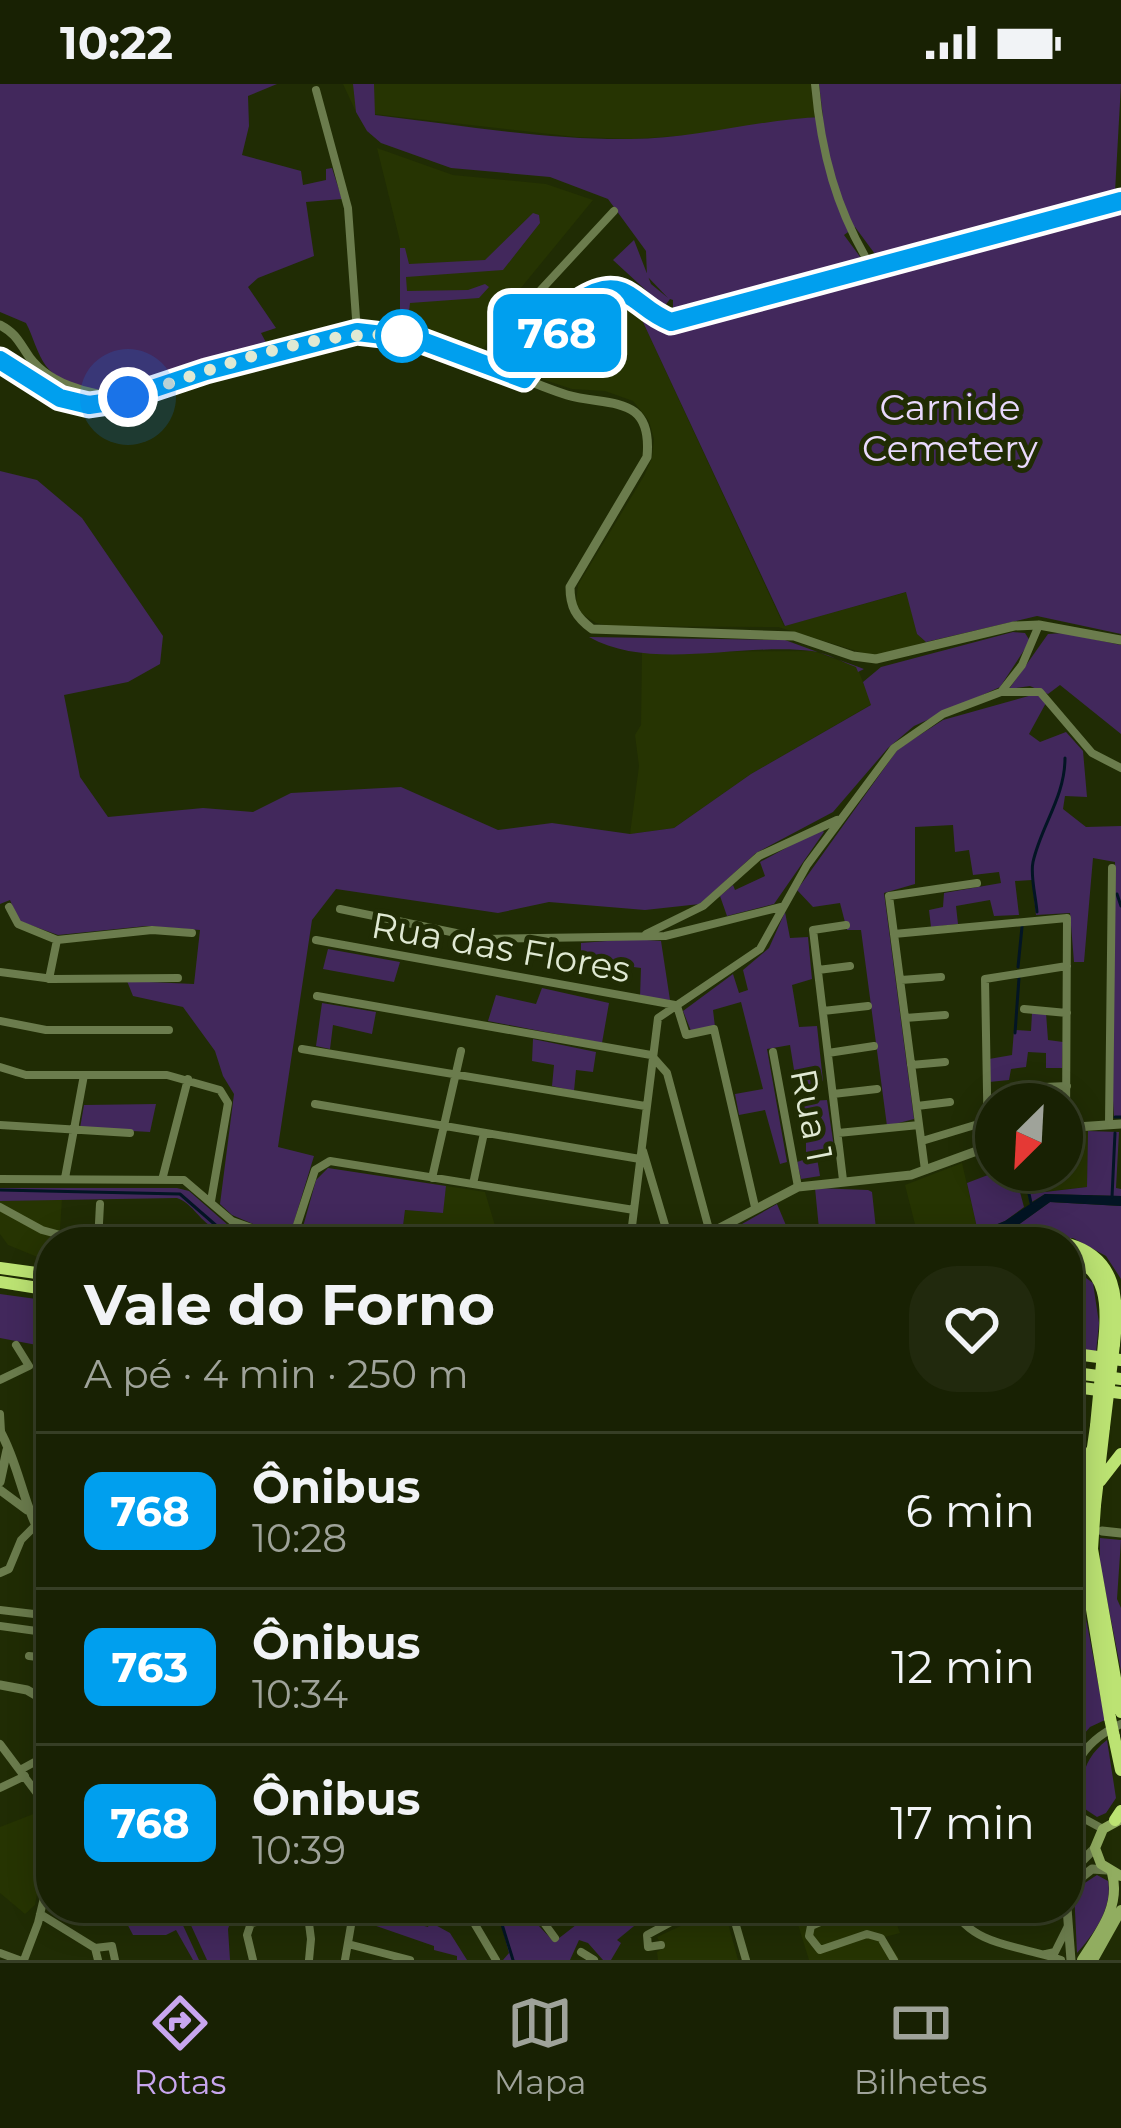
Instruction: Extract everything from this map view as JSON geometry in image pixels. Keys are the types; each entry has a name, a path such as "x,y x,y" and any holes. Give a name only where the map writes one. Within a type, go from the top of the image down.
{"highway":[{"path":"1083,1248 1112,1276 1117,1296 1087,1549 1121,1770"},
{"path":"1083,1264 1101,1279 1109,1343"},
{"path":"0,1268 36,1273"},
{"path":"0,1282 36,1288"},
{"path":"1083,1355 1121,1360"},
{"path":"1083,1374 1121,1378"},
{"path":"1083,1388 1121,1393"},
{"path":"1092,1485 1121,1454"},
{"path":"1083,1456 1092,1485"}],"main road":[{"path":"1082,1960 1112,1909 1113,1873 1095,1848 1103,1829 1119,1817"},
{"path":"1093,1960 1121,1910"}],"street":[{"path":"815,84 827,169 842,214 872,268"},
{"path":"316,90 348,208 357,332"},
{"path":"524,379 579,301 592,292 616,289 632,294 671,322 1121,201"},
{"path":"491,365 538,293 614,211"},
{"path":"0,325 63,383 84,392 128,397"},
{"path":"4,362 60,398 89,405 357,332 417,339 571,396 616,401 638,416 648,441 640,470 570,587 570,602 592,629 794,636 876,659 1014,626 1121,640"},
{"path":"4,362 20,361 25,352"},
{"path":"1001,692 1022,665 1040,626"},
{"path":"632,1227 658,1018 760,949 838,819 894,748 922,725 1001,692 1040,692 1092,753 1121,767"},
{"path":"644,935 703,906 759,856 838,819"},
{"path":"1083,1126 1115,1124 1112,868"},
{"path":"925,1170 889,896 977,883"},
{"path":"9,907 18,924 57,940 152,930 192,933"},
{"path":"340,909 484,938 665,936 782,907"},
{"path":"894,934 1067,918 1067,1083"},
{"path":"844,1180 813,931 846,925"},
{"path":"49,979 57,940"},
{"name":"Rua das Flores","path":"316,940 677,1006"},
{"path":"818,970 850,966"},
{"path":"985,1083 985,979 1067,966"},
{"path":"0,972 49,979 178,978"},
{"path":"900,980 941,976"},
{"path":"316,996 651,1054 667,1073 708,1227"},
{"path":"677,1006 686,1035 714,1029 755,1207"},
{"path":"823,1011 868,1006"},
{"path":"1024,1010 1067,1013"},
{"path":"905,1018 945,1015"},
{"path":"0,1021 46,1030 169,1030"},
{"path":"828,1053 874,1046"},
{"path":"302,1049 646,1106"},
{"path":"433,1178 461,1051"},
{"name":"Rua 1","path":"773,1052 798,1187"},
{"path":"911,1065 945,1062"},
{"path":"0,1067 26,1075 147,1073 220,1090 228,1097 211,1203"},
{"path":"65,1178 84,1075"},
{"path":"162,1180 188,1079"},
{"path":"833,1094 877,1089"},
{"path":"917,1106 950,1102"},
{"path":"315,1104 640,1160"},
{"path":"0,1125 130,1132"},
{"path":"838,1133 919,1125"},
{"path":"922,1141 975,1125"},
{"path":"473,1184 484,1133"},
{"path":"641,1144 666,1227"},
{"path":"720,1227 798,1187 896,1177 975,1152"},
{"path":"297,1227 313,1174 323,1162 334,1161 634,1210"},
{"path":"0,1179 184,1180 232,1221 249,1227"},
{"path":"99,1227 100,1204"},
{"path":"0,1207 36,1227"},
{"path":"0,1380 29,1366 16,1345"},
{"path":"0,1414 0,1431 35,1526 9,1569 0,1573"},
{"path":"3,1489 8,1444"},
{"path":"3,1489 10,1474 20,1481"},
{"path":"3,1489 20,1493 20,1481"},
{"path":"3,1489 27,1510"},
{"path":"1102,1531 1121,1533"},
{"path":"0,1610 36,1614"},
{"path":"0,1626 36,1630"},
{"path":"29,1656 36,1657"},
{"path":"0,1685 36,1695"},
{"path":"1083,1755 1089,1743 1116,1723"},
{"path":"0,1744 36,1790"},
{"path":"0,1788 36,1765"},
{"path":"1083,1818 1103,1829"},
{"path":"1083,1860 1095,1848"},
{"path":"1083,1877 1092,1870 1113,1873"},
{"path":"0,1953 25,1960 37,1923"},
{"path":"53,1923 94,1948 112,1946 115,1960"},
{"path":"250,1923 253,1960"},
{"path":"309,1923 309,1960"},
{"path":"345,1960 352,1923"},
{"path":"474,1923 496,1960"},
{"path":"544,1923 555,1938"},
{"path":"661,1945 651,1948 645,1939 672,1923"},
{"path":"735,1923 746,1960"},
{"path":"817,1923 808,1936 820,1950 867,1934 881,1938 894,1960"},
{"path":"961,1923 975,1935 1061,1960"},
{"path":"1045,1954 1060,1946 1070,1923"},
{"path":"1070,1923 1072,1960"},
{"path":"348,1944 410,1960"},
{"path":"94,1948 98,1960"},
{"path":"581,1952 594,1960"}],"shaded area":[{"path":"343,84 813,84 816,117 706,134 576,137 356,112"},
{"path":"377,148 453,175 546,184 593,200 511,300 481,353 400,328 400,241"},
{"path":"617,295 635,305 784,626 907,592 917,634 926,642 873,656 778,627 610,626 582,614 576,603 578,585 644,476 654,439 649,421 633,401 605,391 572,389 536,373 579,309 592,299"},
{"path":"814,651 857,667 872,704 751,774 674,828 630,834 639,766 635,735 641,725 642,652"},
{"path":"1088,1131 1087,1187 1083,1187 1083,1132"},
{"path":"962,1163 977,1227 916,1227 905,1185"},
{"path":"446,1186 485,1192 495,1227 403,1227 405,1210 442,1213"},
{"path":"62,1199 60,1227 36,1227 36,1256 8,1245 0,1234 0,1201"},
{"path":"36,1813 36,1899 25,1914 0,1893 0,1827"},
{"path":"687,1923 728,1923 738,1960 658,1960 657,1952 663,1948 657,1937"},
{"path":"797,1923 896,1923 900,1933 885,1937 900,1960 809,1960"}],"green space":[{"path":"0,84 277,84 248,96 249,126 242,155 301,171 303,185 326,180 326,169 332,168 342,199 306,202 314,256 258,278 248,287 276,328 261,333 270,350 186,377 122,390 93,390 67,382 46,366 26,323 0,312"},
{"path":"353,84 374,84 375,115 535,134 631,139 823,117 819,84 1121,84 1115,192 875,254 855,227 844,235 861,258 730,303 673,316 673,300 664,307 613,260 634,240 647,273 646,251 608,199 550,177 451,168 381,143 356,112"},
{"name":"Carnide Cemetery","path":"1121,207 1121,634 1037,616 926,642 917,634 906,592 785,626 635,305 661,327 678,328"},
{"path":"533,213 539,215 540,223 503,270 406,277 407,291 489,287 479,298 410,303 407,330 400,328 400,248 405,248 409,264 485,260"},
{"path":"0,471 37,480 82,518 163,636 160,664 128,682 64,695 80,777 108,817 203,808 253,812 291,793 401,787 498,830 552,823 630,834 674,828 751,774 871,705 863,682 881,667 1013,632 1025,633 1030,641 1000,687 914,726 888,748 833,812 756,853 700,904 645,910 549,902 498,913 336,889 312,920 278,1147 314,1156 289,1227 260,1227 232,1215 220,1204 234,1094 215,1051 183,1007 133,996 127,981 194,984 200,930 146,926 58,935 19,921 10,900 0,904"},
{"path":"1048,634 1121,645 1121,734 1060,685 1048,694 1030,686 1009,689"},
{"path":"589,637 785,640 819,652 640,653"},
{"path":"1036,694 1047,701 1029,734 1040,742 1066,732 1083,751 1087,797 1065,796 1063,809 1086,827 1121,826 1121,1117 1114,1116 1112,1085 1115,862 1093,858 1084,962 1074,962 1070,913 1036,915 1032,880 1015,881 1019,915 994,916 990,900 956,906 958,924 931,927 929,910 943,907 944,893 1001,883 999,872 973,875 969,850 955,852 953,825 915,827 915,884 884,893 914,1119 887,1126 861,930 847,930 840,903 813,907 797,890 898,749 943,720"},
{"path":"821,829 824,832 774,904 727,916 720,896 733,885 735,890 765,876 760,862"},
{"path":"785,912 790,938 808,937 812,979 792,985 799,1027 817,1026 823,1081 810,1086 811,1101 827,1100 835,1154 817,1158 820,1176 801,1179 797,1162 806,1159 806,1144 790,1045 767,1049 787,1162 780,1164 765,1110 739,1115 735,1094 763,1089 741,1002 713,1010 715,1027 691,1031 683,1011 733,974 739,993 748,990 743,970 769,948"},
{"path":"661,941 670,1000 640,997 641,968 581,960 581,943"},
{"path":"328,949 400,962 394,982 323,969"},
{"path":"542,988 609,1003 602,1043 488,1021 496,995 536,1004"},
{"path":"322,1003 376,1012 372,1034 333,1025 330,1049 316,1046"},
{"path":"1032,1013 1046,1013 1048,1040 1063,1042 1062,1068 1046,1068 1046,1053 1028,1052 1026,1067 1011,1069 1009,1080 989,1082 989,1059 1012,1055 1014,1030 1031,1031"},
{"path":"533,1039 596,1052 593,1072 576,1070 574,1091 552,1086 554,1065 532,1061"},
{"path":"156,1104 150,1132 80,1128 84,1105"},
{"path":"1088,1131 1119,1132 1116,1188 1121,1189 1121,1196 1045,1194 1030,1203 1028,1194 1087,1187"},
{"path":"328,1168 446,1186 443,1213 405,1210 403,1227 303,1227 316,1180"},
{"path":"975,1180 975,1191 1020,1191 1024,1207 1005,1221 977,1227 967,1183"},
{"path":"0,1188 177,1188 189,1191 233,1227 214,1227 177,1198 0,1201"},
{"path":"815,1188 872,1192 876,1227 819,1227"},
{"path":"1050,1202 1121,1206 1121,1279 1106,1256 1083,1243 1083,1227 1015,1227"},
{"path":"777,1204 787,1227 737,1227"},
{"path":"1083,1276 1093,1283 1099,1323 1096,1352 1083,1351"},
{"path":"0,1294 36,1299 36,1345 0,1338"},
{"path":"1100,1538 1121,1540 1117,1599 1121,1671 1100,1564"},
{"path":"1083,1602 1105,1720 1083,1735"},
{"path":"1107,1740 1116,1798 1097,1817 1085,1809 1083,1796 1083,1779 1093,1754"},
{"path":"1097,1875 1108,1881 1109,1891 1096,1929 1077,1953 1076,1923 1083,1923 1083,1884"},
{"path":"127,1923 182,1923 199,1960 193,1960 176,1930 166,1935 133,1935"},
{"path":"190,1923 230,1923 230,1960 207,1960"},
{"path":"368,1923 428,1927 432,1923 450,1933 467,1960 457,1960 434,1946"},
{"path":"501,1923 536,1923 554,1942 579,1923 638,1923 617,1940 621,1943 611,1960 603,1960 579,1940 570,1960 503,1960 509,1953"}],"water":[{"path":"1045,1194 1121,1196 1121,1206 1050,1202 1015,1227 990,1227"}],"waterway":[{"path":"1037,912 1033,862 1061,786 1065,758"},
{"path":"1117,894 1121,906"},
{"path":"1018,967 1022,927"},
{"path":"1015,1033 1019,978"},
{"path":"1115,1117 1121,1117"},
{"path":"1112,1197 1115,1133"},
{"path":"0,1190 180,1194 218,1227"},
{"path":"1028,1191 1031,1203"},
{"path":"502,1923 513,1960"}],"bus line":[{"name":"768","path":"0,360 46,391 89,405 357,332 417,339 524,379 579,301 592,292 616,289 632,294 671,322 1121,201"}],"route":[{"path":"128,397 174,380 357,332 402,336"}]}
